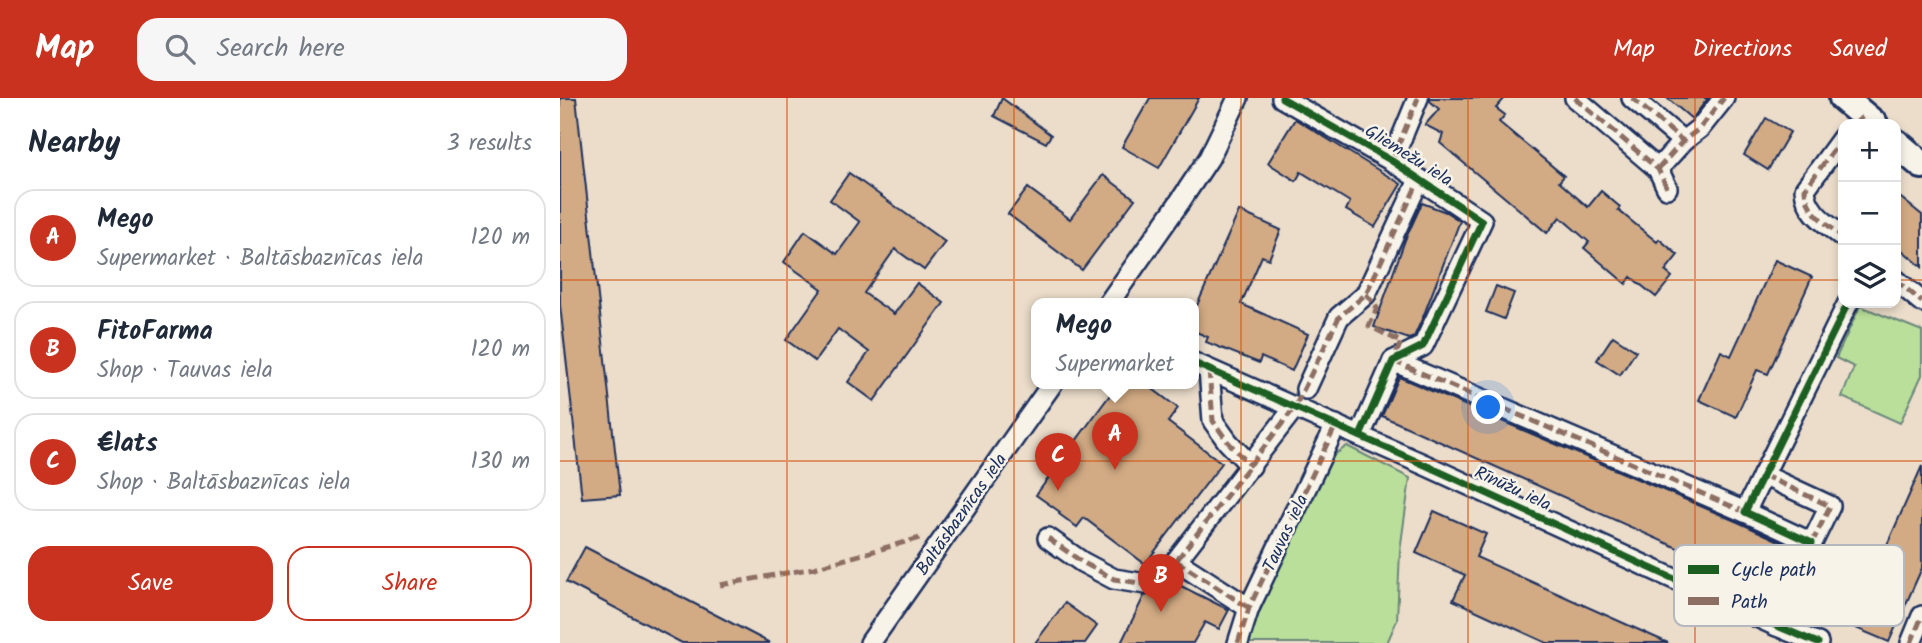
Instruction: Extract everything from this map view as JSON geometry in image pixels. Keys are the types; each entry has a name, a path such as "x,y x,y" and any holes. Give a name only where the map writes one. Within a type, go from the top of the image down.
{"main road":[{"path":"1843,98 1862,119"},
{"path":"1901,147 1922,165"}],"street":[{"path":"1112,298 1209,158 1238,98"},
{"name":"Gliemežu iela","path":"1282,98 1392,160 1482,221 1423,346 1393,361"},
{"path":"1392,160 1418,98"},
{"path":"1575,98 1658,169 1667,188"},
{"path":"1632,98 1683,141"},
{"path":"1658,169 1683,141 1700,128 1724,98"},
{"path":"1838,144 1805,189 1805,199 1812,211 1838,233"},
{"path":"1306,389 1339,317 1366,294 1419,180"},
{"path":"1901,284 1922,302"},
{"path":"1745,512 1846,308"},
{"path":"1360,436 1393,361 1812,543 1830,506 1763,475"},
{"path":"1202,366 1213,421 1251,466"},
{"name":"Rīnūžu iela","path":"1202,366 1674,579"},
{"name":"Baltāsbaznīcas iela","path":"870,643 1048,389"},
{"path":"1048,538 1082,562 1114,579 1146,584 1176,561 1295,407"},
{"name":"Tauvas iela","path":"1238,643 1249,608 1336,425"},
{"path":"1176,561 1249,608"},
{"path":"1911,643 1922,616"},
{"name":"Rīnūžu iela","path":"1777,626 1818,643"}],"green space":[{"path":"1859,308 1922,331 1922,375 1900,423 1842,397 1854,367 1836,358"},
{"path":"1347,446 1410,478 1400,551 1397,620 1387,643 1246,643 1323,463"}],"building":[{"path":"560,98 576,98 620,495 582,498 560,305"},
{"path":"1002,98 1051,135 1046,143 994,116"},
{"path":"1150,98 1199,98 1159,168 1122,147"},
{"path":"1430,98 1505,98 1496,108 1505,115 1499,122 1564,176 1559,182 1588,207 1601,191 1620,207 1618,210 1657,242 1659,239 1678,255 1665,271 1672,277 1656,297 1631,277 1626,284 1584,248 1589,242 1560,217 1547,233 1440,143 1443,134 1425,125 1439,109"},
{"path":"1667,98 1708,98 1692,119"},
{"path":"1766,118 1790,132 1768,170 1744,155"},
{"path":"1295,119 1401,184 1375,227 1346,210 1350,202 1301,172 1296,181 1268,163"},
{"path":"849,173 945,242 924,270 895,249 864,293 894,314 917,283 944,303 874,401 848,382 869,352 838,329 815,361 786,340 822,289 784,262 805,231 837,254 860,222 830,200"},
{"path":"1103,175 1135,199 1082,270 1008,214 1028,188 1070,219"},
{"path":"1901,198 1922,215 1922,267 1901,249"},
{"path":"1422,203 1446,212 1460,221 1423,317 1414,337 1409,339 1374,327 1405,240"},
{"path":"1239,211 1281,230 1269,259 1262,256 1241,304 1308,334 1292,371 1261,357 1259,363 1206,342 1208,337 1199,333 1199,301"},
{"path":"1775,260 1812,277 1768,374 1757,370 1736,417 1699,400 1721,351 1731,356"},
{"path":"1496,286 1514,293 1504,319 1486,312"},
{"path":"1613,336 1636,351 1620,375 1597,360"},
{"path":"1399,377 1788,545 1674,546 1382,416"},
{"path":"1114,389 1153,389 1178,408 1168,422 1222,463 1145,564 1084,518 1077,527 1036,495"},
{"path":"1922,466 1922,568 1904,608 1904,545 1887,545"},
{"path":"1434,511 1486,534 1476,557 1668,643 1547,643 1453,600 1465,575 1416,553"},
{"path":"585,547 770,643 682,643 566,582"},
{"path":"1175,583 1229,610 1219,629 1205,622 1193,643 1121,643 1144,596"},
{"path":"1065,603 1097,626 1085,643 1035,643"},
{"path":"1851,626 1896,626 1889,642"}],"marked path":[{"path":"1392,161 1418,98"},
{"path":"1575,98 1658,169 1667,188"},
{"path":"1632,98 1683,141"},
{"path":"1658,169 1683,141 1700,128 1724,98"},
{"path":"1860,119 1864,115"},
{"path":"1838,144 1805,189 1813,211 1838,233"},
{"path":"1048,538 1082,562 1114,579 1146,584 1176,561 1295,407 1339,317 1366,294 1419,180"},
{"path":"1901,284 1922,302"},
{"path":"1366,294 1377,308 1369,326 1401,342 1394,359"},
{"path":"1393,361 1745,512"},
{"path":"1209,370 1213,421 1251,466"},
{"path":"1238,643 1249,608 1336,425"},
{"path":"1763,475 1830,506 1812,543"},
{"path":"720,585 814,568 923,537"},
{"path":"1176,561 1249,608"},
{"path":"1911,643 1922,616"}],"cycle path":[{"path":"1282,98 1392,161 1482,221 1423,346 1393,361 1360,436"},
{"path":"1811,545 1812,543 1745,512 1846,308"},
{"path":"1199,365 1674,579"},
{"path":"1777,626 1818,643"}],"place":[{"name":"Mego","path":"1115,470"},
{"name":"€lats","path":"1058,491"},
{"name":"FitoFarma","path":"1161,612"}]}
